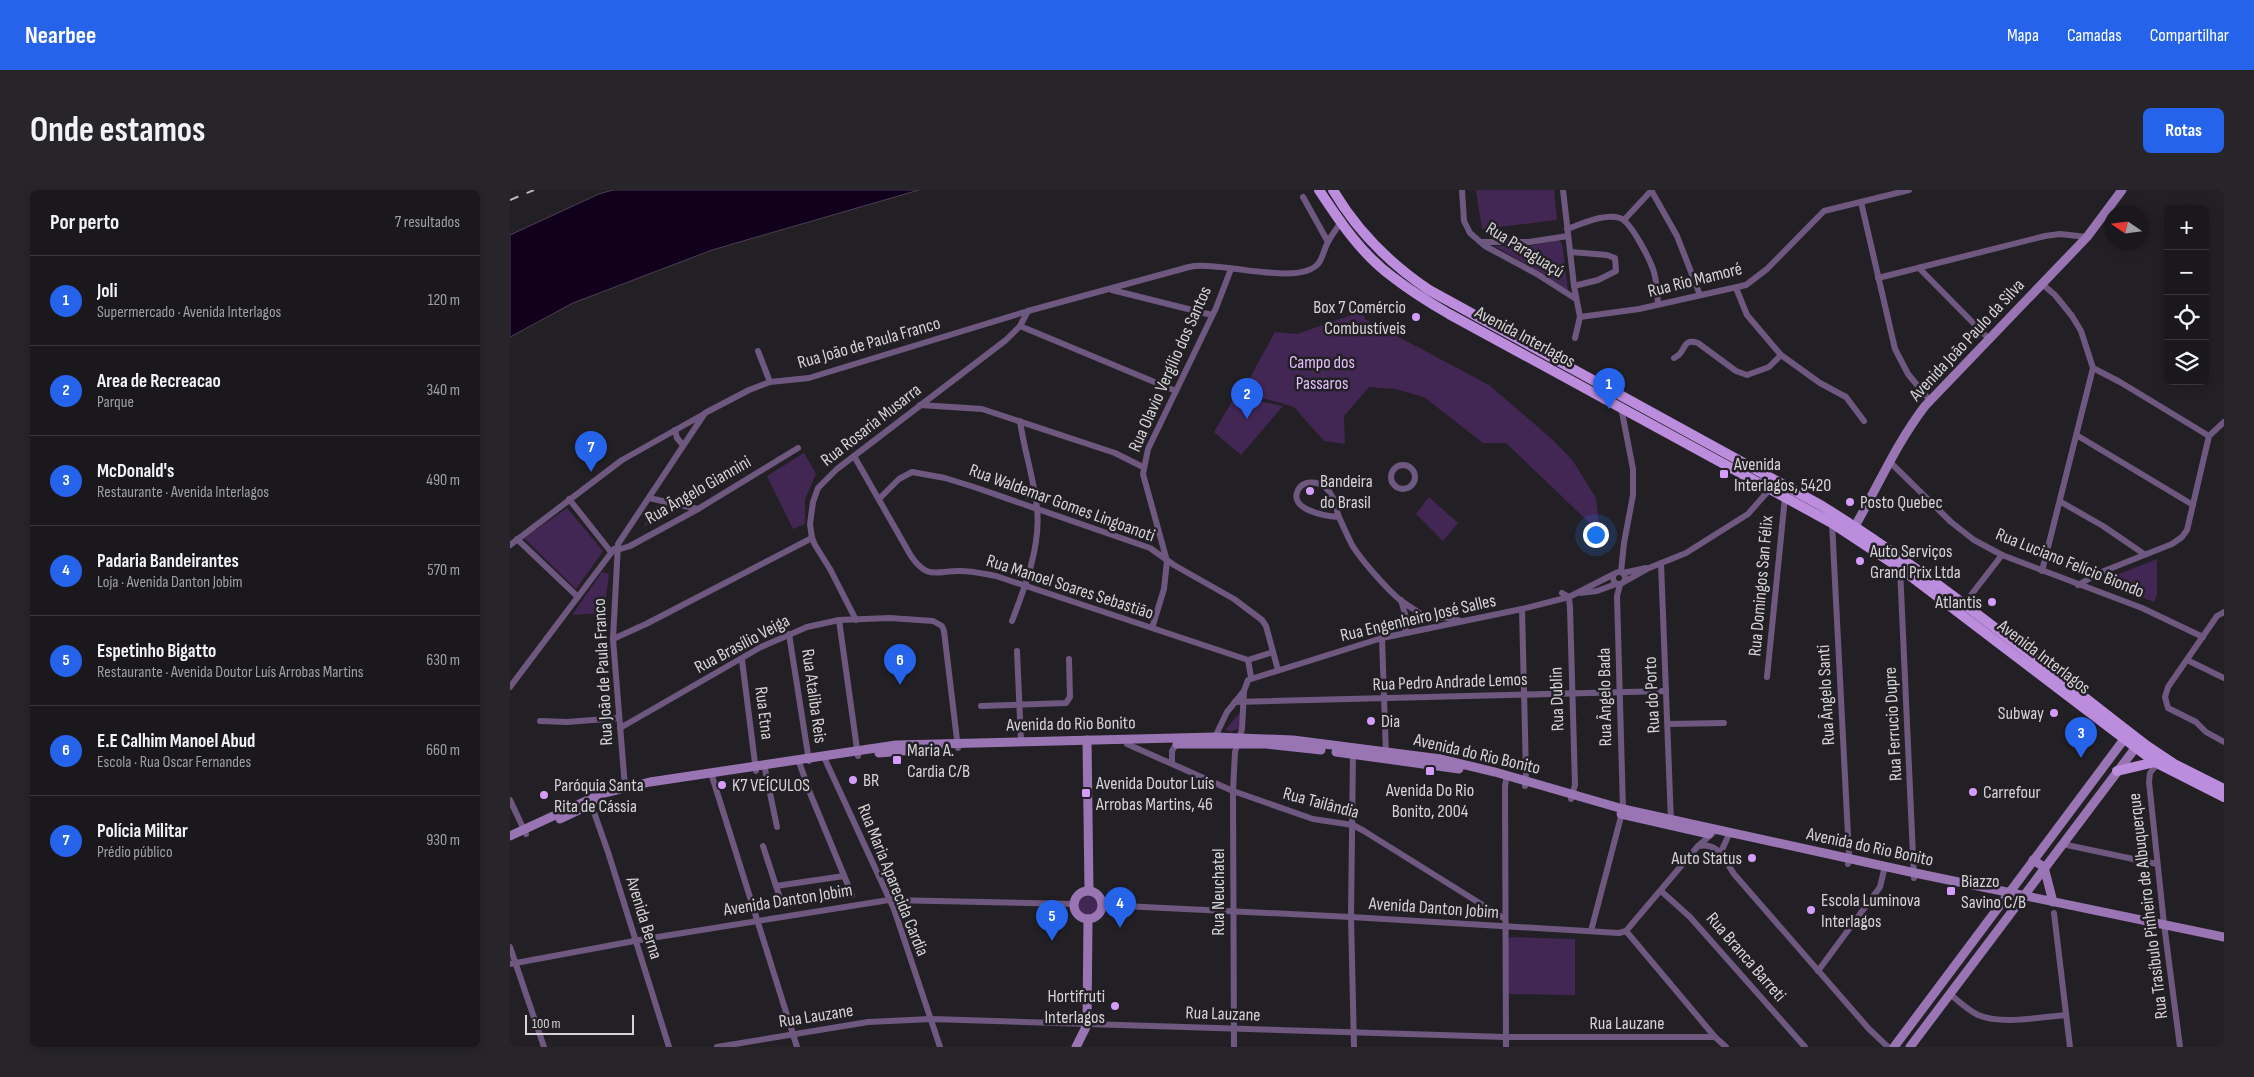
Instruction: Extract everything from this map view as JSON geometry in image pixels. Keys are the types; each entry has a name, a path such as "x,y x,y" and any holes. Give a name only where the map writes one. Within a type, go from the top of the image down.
{"main road":[{"name":"Avenida Interlagos","path":"1319,190 1340,223 1365,252 1392,278 1425,300 1832,523 1853,531 1900,568 2127,735"},
{"name":"Avenida Interlagos","path":"1332,190 1347,214 1387,258 1404,273 1447,301 1620,395 1853,531 1964,604 2138,744 2156,763 2224,797"},
{"name":"Avenida João Paulo da Silva","path":"1853,531 1891,462 1905,432 1930,401 2088,236 2122,190"},
{"path":"1894,1047 2127,735"},
{"name":"Avenida do Rio Bonito","path":"958,746 1215,737 1239,741"},
{"name":"Avenida do Rio Bonito","path":"510,842 526,832 624,788 858,753 921,750 1021,741 1175,744 1293,740 1353,751 1441,760 1623,812 2007,896 2053,902 2224,942"},
{"path":"1087,742 1089,890"},
{"name":"Avenida Interlagos","path":"2138,744 2224,789"},
{"path":"1910,1047 2138,744"},
{"path":"2117,771 2156,763"},
{"name":"Avenida do Rio Bonito","path":"590,802 649,787 711,775"},
{"name":"Avenida do Rio Bonito","path":"510,836 526,832"},
{"path":"2033,860 2044,867 2053,902"},
{"path":"1089,890 1100,896 1103,905 1097,917 1088,919 1076,913 1074,904 1077,896 1089,890"},
{"name":"Avenida do Rio Bonito","path":"2022,898 2164,927 2224,937"},
{"path":"1076,1047 1087,1025 1088,919"}],"street":[{"name":"Rua Paraguaçú","path":"1462,190 1466,228 1481,242 1537,274 1576,300"},
{"path":"1563,190 1574,286 1580,317 1576,338"},
{"path":"1624,220 1651,190 1677,236 1700,295"},
{"path":"1909,190 1861,202 1878,278 1900,360 1908,374 1930,401"},
{"path":"1303,197 1328,242"},
{"name":"Rua Rio Mamoré","path":"1580,317 1639,310 1658,304 1736,288 1755,280 1820,214 1861,202"},
{"path":"1481,242 1529,242 1568,233 1602,218 1612,217 1624,220 1642,247 1653,269 1658,304"},
{"name":"Rua João de Paula Franco","path":"624,788 613,639 615,549 705,413 749,390 770,382 809,378 1028,311 1111,290 1197,265 1286,273 1311,269 1319,263 1328,242 1340,223"},
{"path":"1878,278 2044,236 2060,234 2088,236"},
{"path":"1571,252 1607,255 1615,258 1617,262 1616,271 1609,276 1574,286"},
{"name":"Rua Olavio Vergílio dos Santos","path":"1152,628 1164,590 1167,561 1144,481 1143,467 1148,449 1212,315 1232,268"},
{"path":"1919,268 1990,340"},
{"path":"2042,284 2055,295 2072,316 2081,331 2093,368 2078,436 2042,571"},
{"path":"1736,288 1746,315 1781,354 1820,383 1846,397 1864,420"},
{"path":"1111,290 1212,315"},
{"name":"Rua Rosaria Musarra","path":"856,620 812,538 811,512 818,488 822,482 854,456 1006,340 1020,326 1028,311"},
{"path":"1020,326 1176,391"},
{"path":"1674,358 1680,354 1688,341 1691,341 1698,343 1740,373 1747,375 1769,367 1781,354"},
{"path":"758,351 770,382"},
{"path":"2093,368 2210,436"},
{"path":"1614,574 1613,581 1620,583 1625,577 1622,573 1624,543 1633,495 1633,468 1620,395"},
{"path":"920,405 982,410 1115,453 1143,467"},
{"path":"510,545 622,460 705,413"},
{"path":"1012,621 1025,586 1037,537 1037,508 1020,421"},
{"path":"2078,584 2099,573 2172,544 2182,537 2187,530 2210,436 2224,422"},
{"path":"675,430 677,438 684,445"},
{"path":"2078,436 2193,505"},
{"name":"Rua Ângelo Giannini","path":"615,549 630,546 698,509 798,448"},
{"name":"Rua Manoel Soares Sebastião","path":"854,456 912,556 925,572 938,574 976,572 1025,586 1248,660"},
{"name":"Rua Luciano Felício Biondo","path":"1891,462 1964,533 2002,555 2142,608 2203,637"},
{"path":"1404,464 1414,470 1416,475 1415,481 1408,489 1397,488 1391,479 1393,469 1404,464"},
{"name":"Rua Waldemar Gomes Lingoanoti","path":"879,499 899,479 912,472 945,478 1141,544 1234,599 1262,620 1266,626 1278,670"},
{"path":"1339,517 1306,509 1298,502 1296,497 1299,489 1309,482 1318,483 1324,487 1335,502 1339,517 1358,555 1401,600 1426,617"},
{"name":"Rua Engenheiro José Salles","path":"1579,593 1596,592 1686,553 1748,514 1770,489"},
{"name":"Rua Domingos San Félix","path":"1767,677 1785,497"},
{"path":"649,498 698,509"},
{"path":"510,687 615,549 569,499"},
{"path":"2060,502 2104,526 2144,554"},
{"name":"Rua Ângelo Santi","path":"1832,523 1849,861"},
{"path":"613,639 646,624 812,538"},
{"path":"517,539 578,597"},
{"path":"1964,604 2002,555"},
{"name":"Rua do Porto","path":"1661,563 1671,822"},
{"path":"602,564 616,566"},
{"name":"Rua Engenheiro José Salles","path":"1251,677 1405,632 1463,622 1522,609 1533,603 1569,597 1614,574 1649,568"},
{"name":"Rua Ferrucio Dupre","path":"1900,568 1914,876"},
{"name":"Rua Ângelo Bada","path":"1591,931 1623,812 1617,596 1620,583"},
{"path":"1562,593 1569,597"},
{"name":"Rua Dublin","path":"1569,597 1575,784 1572,797"},
{"path":"1401,600 1407,621 1415,630"},
{"path":"1522,609 1525,694 1525,783"},
{"path":"2224,612 2217,616 2166,693 2168,708 2178,712 2224,742"},
{"path":"1407,621 1426,617 1453,618 1463,622"},
{"name":"Rua Brasílio Veiga","path":"620,728 789,634 807,627 839,620 890,618 933,621 942,626 951,678 958,746"},
{"path":"839,620 858,753"},
{"path":"1405,632 1407,621"},
{"name":"Rua Ataliba Reis","path":"789,634 804,761 852,895"},
{"path":"1382,638 1386,755"},
{"path":"1017,651 1021,741"},
{"path":"1215,737 1217,729 1244,691 1245,684 1251,677 1248,660 1273,652"},
{"path":"981,706 1066,703 1070,698 1069,658"},
{"name":"Rua Etna","path":"742,660 759,768 777,828"},
{"path":"2187,660 2224,678"},
{"name":"Rua Neuchatel","path":"1234,1047 1233,791 1244,691"},
{"name":"Rua Pedro Andrade Lemos","path":"1235,702 1666,691"},
{"path":"540,721 567,722 619,718"},
{"path":"1668,724 1724,723"},
{"path":"1172,763 1172,751 1175,744 1183,738"},
{"name":"Rua Tailândia","path":"1127,744 1233,791 1313,819 1353,825 1384,841 1505,919"},
{"path":"1353,751 1351,917 1354,1047"},
{"name":"Rua Maria Aparecida Cardia","path":"824,758 889,900 940,1047"},
{"name":"Rua Trasíbulo Pinheiro de Albuquerque","path":"2156,763 2150,773 2149,782 2164,927 2180,1047"},
{"path":"711,775 796,1047"},
{"path":"1506,778 1506,1047"},
{"path":"510,800 526,832"},
{"name":"Avenida Berna","path":"590,802 669,1047"},
{"path":"1714,832 1698,846 1626,931 1726,1047"},
{"path":"1721,852 1729,835"},
{"path":"2062,844 2157,864"},
{"path":"763,846 782,904"},
{"path":"1698,846 1711,846 1721,852 1734,874 1818,971 1888,1047"},
{"path":"1818,971 1880,887 1885,869"},
{"path":"776,886 844,876"},
{"name":"Rua Branca Barreti","path":"1661,891 1697,924 1805,1047"},
{"name":"Avenida Danton Jobim","path":"512,963 636,940 889,900 1074,904"},
{"name":"Avenida Danton Jobim","path":"1103,905 1351,917 1505,928 1619,933 1626,931"},
{"path":"2054,913 2070,1047"},
{"path":"510,947 512,963 544,1047"},
{"path":"1950,994 1975,1014 1984,1017 2029,1018 2066,1014"},
{"name":"Rua Lauzane","path":"717,1047 868,1022 931,1018 1087,1025 1505,1037 1716,1037"},
{"path":"1878,1047 1880,1039"}],"green space":[{"path":"1476,190 1554,190 1557,220 1482,229"},
{"path":"1558,240 1562,243 1568,290 1561,289 1538,271 1494,246 1529,246"},
{"name":"Campo dos Passaros","path":"1363,311 1365,319 1489,385 1553,440 1573,461 1596,498 1600,533 1506,443 1483,443 1424,397 1395,389 1369,387 1344,416 1345,444 1324,441 1294,407 1242,392 1275,332 1297,334"},
{"path":"1235,396 1283,406 1241,455 1214,432"},
{"path":"804,453 816,474 805,499 805,524 793,529 767,476"},
{"path":"1429,497 1458,523 1443,541 1416,514"},
{"path":"657,506 672,510 643,527"},
{"path":"567,508 603,551 576,589 524,538"},
{"path":"2157,559 2157,595 2154,602 2101,581"},
{"path":"602,572 609,574 604,613 572,615"},
{"path":"1242,710 1239,729 1229,732 1226,729"},
{"path":"1084,895 1092,895 1098,901 1098,909 1092,915 1084,915 1078,909 1078,901"},
{"path":"1510,937 1575,939 1575,995 1507,994 1507,941"}],"shaded area":[{"path":"613,190 919,190 712,250 573,303 510,337 510,235 599,194"}],"railway":[{"path":"510,200 534,190"}],"place":[{"name":"Box 7 Comércio Combustíveis","path":"1416,317"},
{"name":"Joli","path":"1609,409"},
{"name":"Area de Recreacao","path":"1247,419"},
{"name":"Polícia Militar","path":"591,472"},
{"name":"Avenida Interlagos, 5420","path":"1724,474"},
{"name":"Bandeira do Brasil","path":"1310,491"},
{"name":"Posto Quebec","path":"1850,502"},
{"name":"Auto Serviços Grand Prix Ltda","path":"1860,561"},
{"name":"Atlantis","path":"1992,602"},
{"name":"E.E Calhim Manoel Abud","path":"900,685"},
{"name":"Subway","path":"2054,713"},
{"name":"Dia","path":"1371,721"},
{"name":"McDonald's","path":"2081,758"},
{"name":"Maria A. Cardia C/B","path":"897,760"},
{"name":"Avenida Do Rio Bonito, 2004","path":"1430,771"},
{"name":"BR","path":"853,780"},
{"name":"K7 VEÍCULOS","path":"722,785"},
{"name":"Carrefour","path":"1973,792"},
{"name":"Avenida Doutor Luís Arrobas Martins, 46","path":"1086,793"},
{"name":"Paróquia Santa Rita de Cássia","path":"544,795"},
{"name":"Auto Status","path":"1752,858"},
{"name":"Biazzo Savino C/B","path":"1951,891"},
{"name":"Escola Luminova Interlagos","path":"1811,910"},
{"name":"Padaria Bandeirantes","path":"1120,928"},
{"name":"Espetinho Bigatto","path":"1052,941"},
{"name":"Hortifruti Interlagos","path":"1115,1006"}]}
